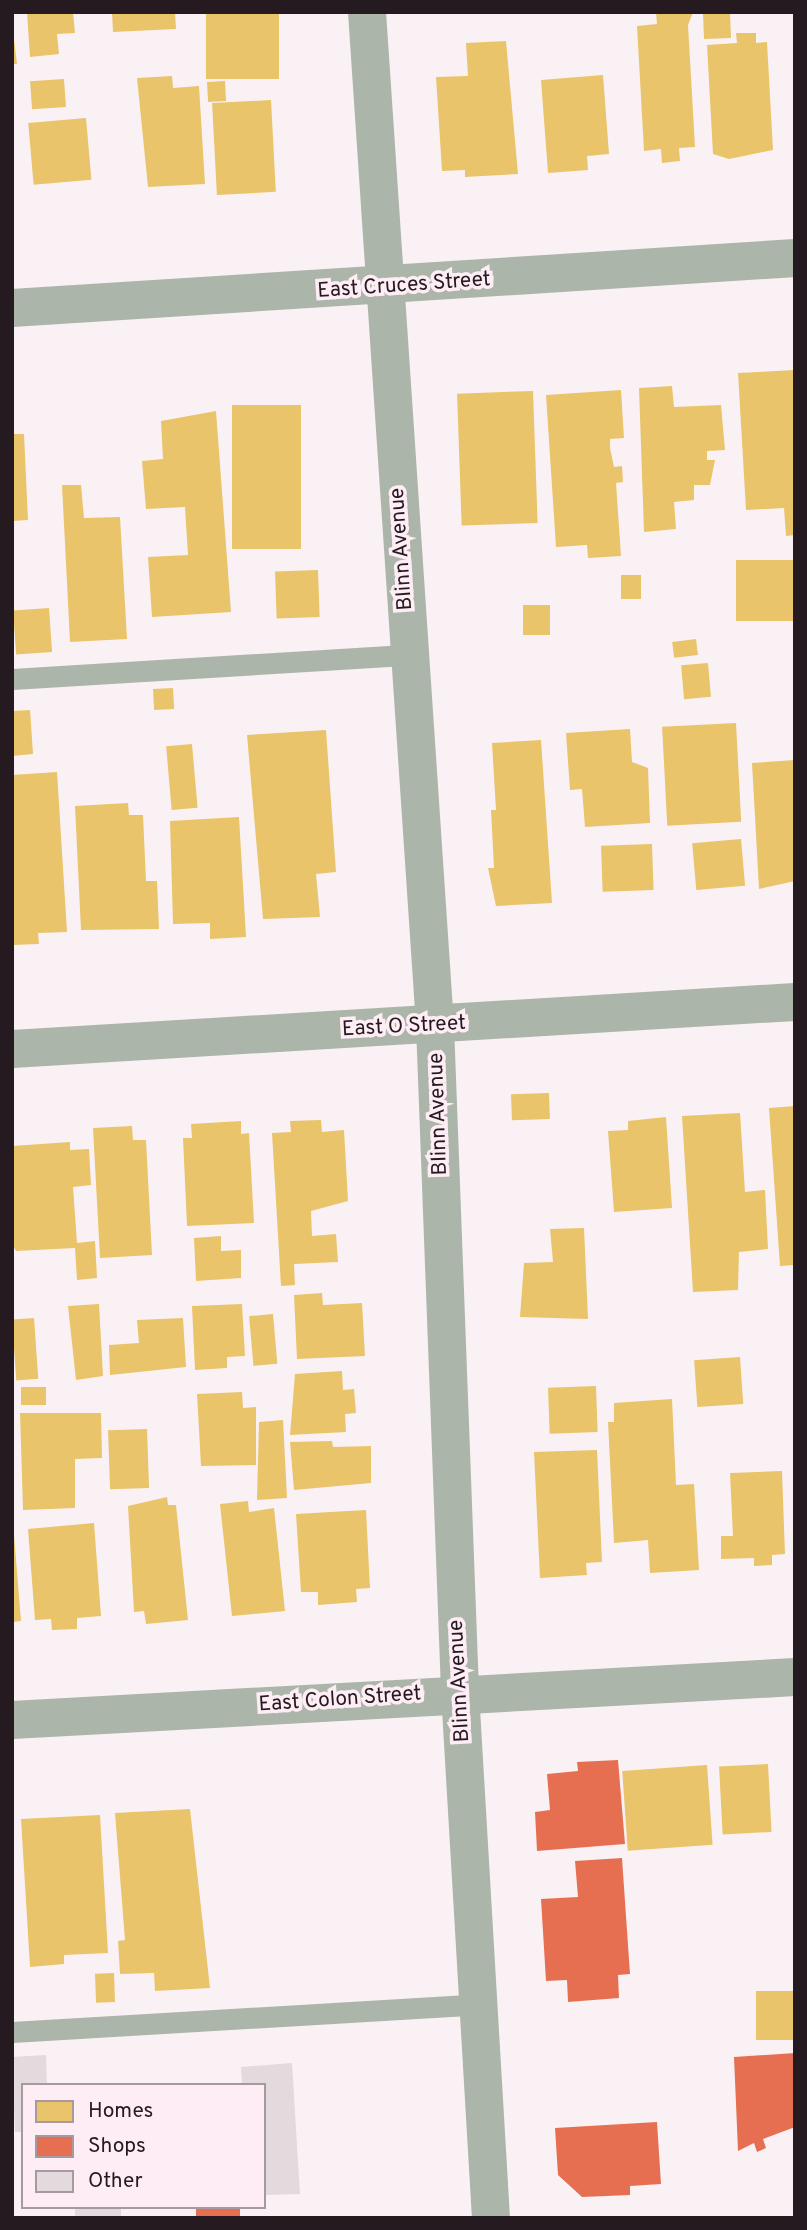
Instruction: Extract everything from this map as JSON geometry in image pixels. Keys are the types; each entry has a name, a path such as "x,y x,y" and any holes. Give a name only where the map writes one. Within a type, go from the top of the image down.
{"street":[{"name":"Blinn Avenue","path":"367,12 435,1025 460,1692 491,2218"},
{"name":"East Cruces Street","path":"12,308 384,288 795,258"},
{"name":"East O Street","path":"12,1049 795,1002"},
{"name":"East Colon Street","path":"12,1720 460,1692 795,1677"}],"lane":[{"path":"12,679 409,655"},
{"path":"12,2032 480,2004"}],"building: Homes":[{"path":"27,12 73,12 75,33 57,34 59,54 30,57"},
{"path":"112,12 175,12 176,29 113,32"},
{"path":"206,12 279,12 279,79 206,79"},
{"path":"656,12 693,12 688,25 695,147 679,148 680,161 662,163 661,149 644,151 637,26 657,24"},
{"path":"730,12 731,38 704,39 703,13"},
{"path":"12,22 17,64 12,64"},
{"path":"736,33 756,33 756,43 767,42 773,150 729,159 713,154 707,45 737,43"},
{"path":"506,41 518,174 465,177 465,170 442,171 436,77 468,76 466,43"},
{"path":"603,75 609,154 587,156 588,170 548,173 541,80"},
{"path":"172,76 173,88 199,86 205,184 148,187 137,78"},
{"path":"64,79 66,107 32,109 30,81"},
{"path":"225,81 226,101 208,102 207,82"},
{"path":"271,100 276,192 217,195 212,103"},
{"path":"86,118 91,180 34,185 28,123"},
{"path":"795,370 795,535 786,536 784,508 746,510 738,373"},
{"path":"672,386 674,407 721,405 725,450 707,451 707,460 715,460 710,485 694,485 694,500 674,502 676,529 644,532 639,388"},
{"path":"621,390 624,438 610,439 610,448 614,467 622,466 623,482 616,483 621,556 588,558 587,545 556,547 546,395"},
{"path":"533,391 538,523 462,526 457,394"},
{"path":"232,405 301,405 301,549 232,549"},
{"path":"216,411 231,612 152,617 148,557 188,555 185,507 146,509 142,461 163,459 161,421"},
{"path":"12,434 24,434 28,520 12,521"},
{"path":"62,485 81,485 84,518 120,517 127,639 70,642"},
{"path":"736,560 795,560 795,621 736,621"},
{"path":"318,570 320,617 277,618 275,572"},
{"path":"621,575 641,575 641,599 621,599"},
{"path":"523,605 550,605 550,635 523,635"},
{"path":"49,608 52,652 16,654 13,611"},
{"path":"696,639 698,655 674,658 672,642"},
{"path":"708,663 711,697 684,699 681,665"},
{"path":"173,688 174,709 154,710 153,689"},
{"path":"30,710 33,754 12,756 12,711"},
{"path":"736,723 741,822 667,826 662,727"},
{"path":"630,729 632,762 648,768 650,823 585,827 582,789 570,790 566,733"},
{"path":"326,730 336,872 316,874 320,917 263,919 247,735"},
{"path":"541,740 552,903 496,906 488,868 494,868 491,810 496,810 492,743"},
{"path":"192,744 198,808 172,810 166,746"},
{"path":"795,760 795,881 759,889 752,763"},
{"path":"57,772 67,932 38,933 39,944 12,945 12,775"},
{"path":"128,803 129,815 143,815 146,881 157,881 159,929 81,930 75,806"},
{"path":"239,817 246,937 210,939 210,923 173,924 170,821"},
{"path":"741,839 745,886 696,890 692,843"},
{"path":"652,844 654,890 603,892 601,846"},
{"path":"549,1093 550,1119 512,1120 511,1094"},
{"path":"795,1106 795,1265 780,1266 769,1108"},
{"path":"740,1113 745,1192 765,1190 768,1249 739,1252 738,1290 693,1292 682,1116"},
{"path":"666,1117 672,1208 614,1212 608,1131 628,1130 628,1121"},
{"path":"321,1120 322,1132 344,1130 348,1201 311,1211 312,1236 336,1234 338,1262 294,1264 295,1285 281,1286 272,1133 291,1132 290,1121"},
{"path":"241,1121 241,1134 249,1133 254,1223 187,1226 183,1138 192,1138 191,1124"},
{"path":"132,1126 133,1140 146,1140 152,1255 100,1258 93,1128"},
{"path":"70,1142 70,1150 89,1149 91,1185 73,1187 77,1243 95,1241 97,1278 77,1280 75,1248 16,1251 12,1243 12,1146"},
{"path":"584,1228 588,1319 520,1317 524,1263 553,1262 550,1229"},
{"path":"221,1236 221,1251 241,1250 241,1278 196,1281 194,1238"},
{"path":"322,1293 323,1305 362,1303 365,1356 297,1359 294,1295"},
{"path":"99,1304 103,1376 76,1380 68,1306"},
{"path":"242,1304 245,1356 227,1357 227,1368 195,1370 192,1306"},
{"path":"273,1314 277,1364 253,1366 249,1316"},
{"path":"34,1318 38,1379 16,1380 12,1320"},
{"path":"183,1318 186,1367 110,1375 109,1345 139,1343 137,1320"},
{"path":"740,1357 743,1404 697,1407 694,1360"},
{"path":"342,1371 343,1390 354,1389 356,1413 345,1414 346,1432 290,1435 295,1374"},
{"path":"596,1386 598,1432 550,1434 548,1388"},
{"path":"21,1387 46,1387 46,1405 21,1405"},
{"path":"242,1392 243,1408 256,1407 256,1465 201,1466 197,1394"},
{"path":"672,1399 676,1485 694,1484 699,1570 650,1573 648,1540 614,1543 608,1422 614,1422 614,1403"},
{"path":"20,1413 101,1413 102,1458 75,1459 75,1508 23,1510"},
{"path":"283,1420 287,1498 257,1500 259,1422"},
{"path":"147,1429 149,1488 110,1489 108,1430"},
{"path":"332,1441 333,1447 371,1446 371,1483 294,1490 290,1442"},
{"path":"597,1450 602,1562 586,1563 587,1575 540,1578 534,1452"},
{"path":"782,1471 785,1554 772,1555 772,1565 754,1566 754,1558 721,1559 721,1536 733,1536 730,1473"},
{"path":"167,1497 168,1505 176,1505 188,1620 146,1624 144,1611 134,1612 128,1506"},
{"path":"248,1501 249,1512 274,1508 285,1611 232,1616 220,1504"},
{"path":"12,1510 21,1621 12,1622"},
{"path":"366,1510 370,1588 356,1589 357,1602 318,1605 318,1592 301,1592 296,1514"},
{"path":"94,1523 101,1616 77,1618 77,1629 52,1630 51,1619 35,1620 28,1529"},
{"path":"768,1764 772,1832 723,1834 719,1767"},
{"path":"707,1765 713,1845 628,1851 622,1771"},
{"path":"190,1809 210,1988 155,1991 154,1973 120,1974 118,1941 125,1940 115,1813"},
{"path":"100,1815 108,1953 64,1955 64,1964 30,1967 21,1819"},
{"path":"114,1973 115,2002 96,2003 95,1974"},
{"path":"756,1991 795,1991 795,2040 756,2040"}],"building: Shops":[{"path":"618,1760 625,1844 537,1851 535,1812 550,1810 547,1774 578,1771 577,1762"},
{"path":"622,1858 630,1974 618,1975 619,1998 568,2002 567,1980 546,1981 541,1899 578,1897 575,1861"},
{"path":"795,2053 795,2127 763,2139 766,2148 757,2152 754,2143 738,2151 734,2057"},
{"path":"657,2122 661,2184 630,2186 630,2195 582,2197 558,2175 555,2128"},
{"path":"196,2209 240,2209 240,2218 196,2218"}],"building: Other":[{"path":"46,2055 47,2083 21,2083 21,2132 15,2132 12,2057"},
{"path":"292,2063 300,2194 266,2195 266,2083 242,2083 241,2067"},
{"path":"75,2209 121,2209 121,2218 75,2218"}]}
